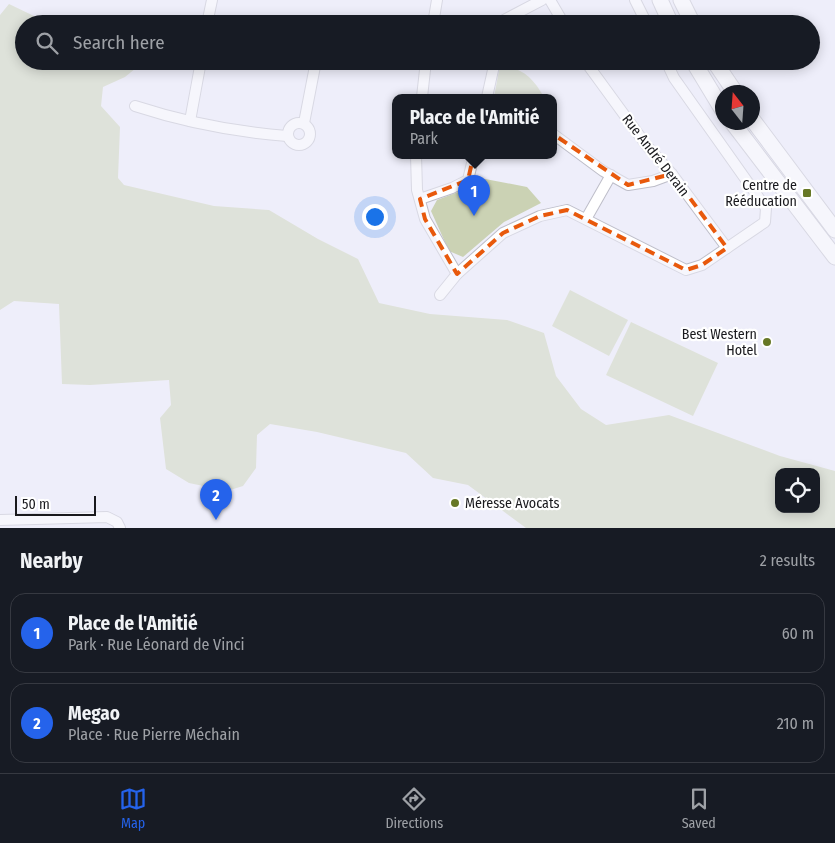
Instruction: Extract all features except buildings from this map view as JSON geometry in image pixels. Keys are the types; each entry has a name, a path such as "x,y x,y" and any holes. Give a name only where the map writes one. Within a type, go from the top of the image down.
{"main road":[{"path":"660,0 667,15"},
{"path":"681,0 688,15"},
{"path":"698,70 715,97"},
{"path":"720,70 730,85"},
{"path":"738,130 835,257"},
{"path":"760,130 835,230"}],"street":[{"path":"209,15 212,0"},
{"path":"434,15 437,0"},
{"path":"514,15 542,0"},
{"path":"550,0 559,15"},
{"path":"635,0 642,15"},
{"path":"190,122 199,70"},
{"path":"135,106 170,118 190,122 287,136 292,143 301,145 308,140 310,132 304,123 314,70"},
{"path":"422,94 425,70"},
{"path":"488,94 493,70"},
{"name":"Rue André Derain","path":"592,70 647,146 672,174 727,248"},
{"path":"440,295 457,274 504,233 540,216 567,210 686,270 702,265 765,222 766,208 670,70"},
{"path":"287,136 289,127 297,122 304,123"},
{"path":"557,137 628,185 653,181 672,174"},
{"path":"416,159 420,199 425,219 457,274"},
{"path":"420,199 452,188 468,180 473,159"},
{"path":"586,220 611,175"},
{"path":"0,520 107,517 117,522 120,528"}],"highlighted area":[{"path":"484,109 556,136 628,185 672,174 727,248 702,265 686,270 567,210 540,216 503,233 457,274 425,219 420,199 468,180"}],"green space":[{"path":"9,4 32,15 15,15 15,70 134,70 125,77 103,87 101,106 120,127 118,178 124,185 214,206 269,210 318,239 358,259 379,303 430,314 507,320 544,333 556,376 581,409 606,425 669,415 780,456 835,471 835,528 526,528 468,485 433,478 406,453 317,432 270,424 257,435 256,468 243,486 227,491 189,483 166,469 160,418 171,405 169,380 90,385 62,384 59,304 14,301 0,310 0,15"},
{"path":"499,70 518,70 531,79 542,94 495,94"},
{"path":"480,178 527,187 541,203 504,222 463,257 449,251 431,211 437,200 474,186"},
{"path":"570,290 628,320 609,356 552,326"},
{"path":"631,322 718,363 693,416 606,375"}],"place":[{"name":"Centre de Rééducation","path":"807,193"},
{"name":"Place de l'Amitié","path":"474,216"},
{"name":"Best Western Hotel","path":"767,342"},
{"name":"Méresse Avocats","path":"455,503"},
{"name":"Megao","path":"216,520"}]}
